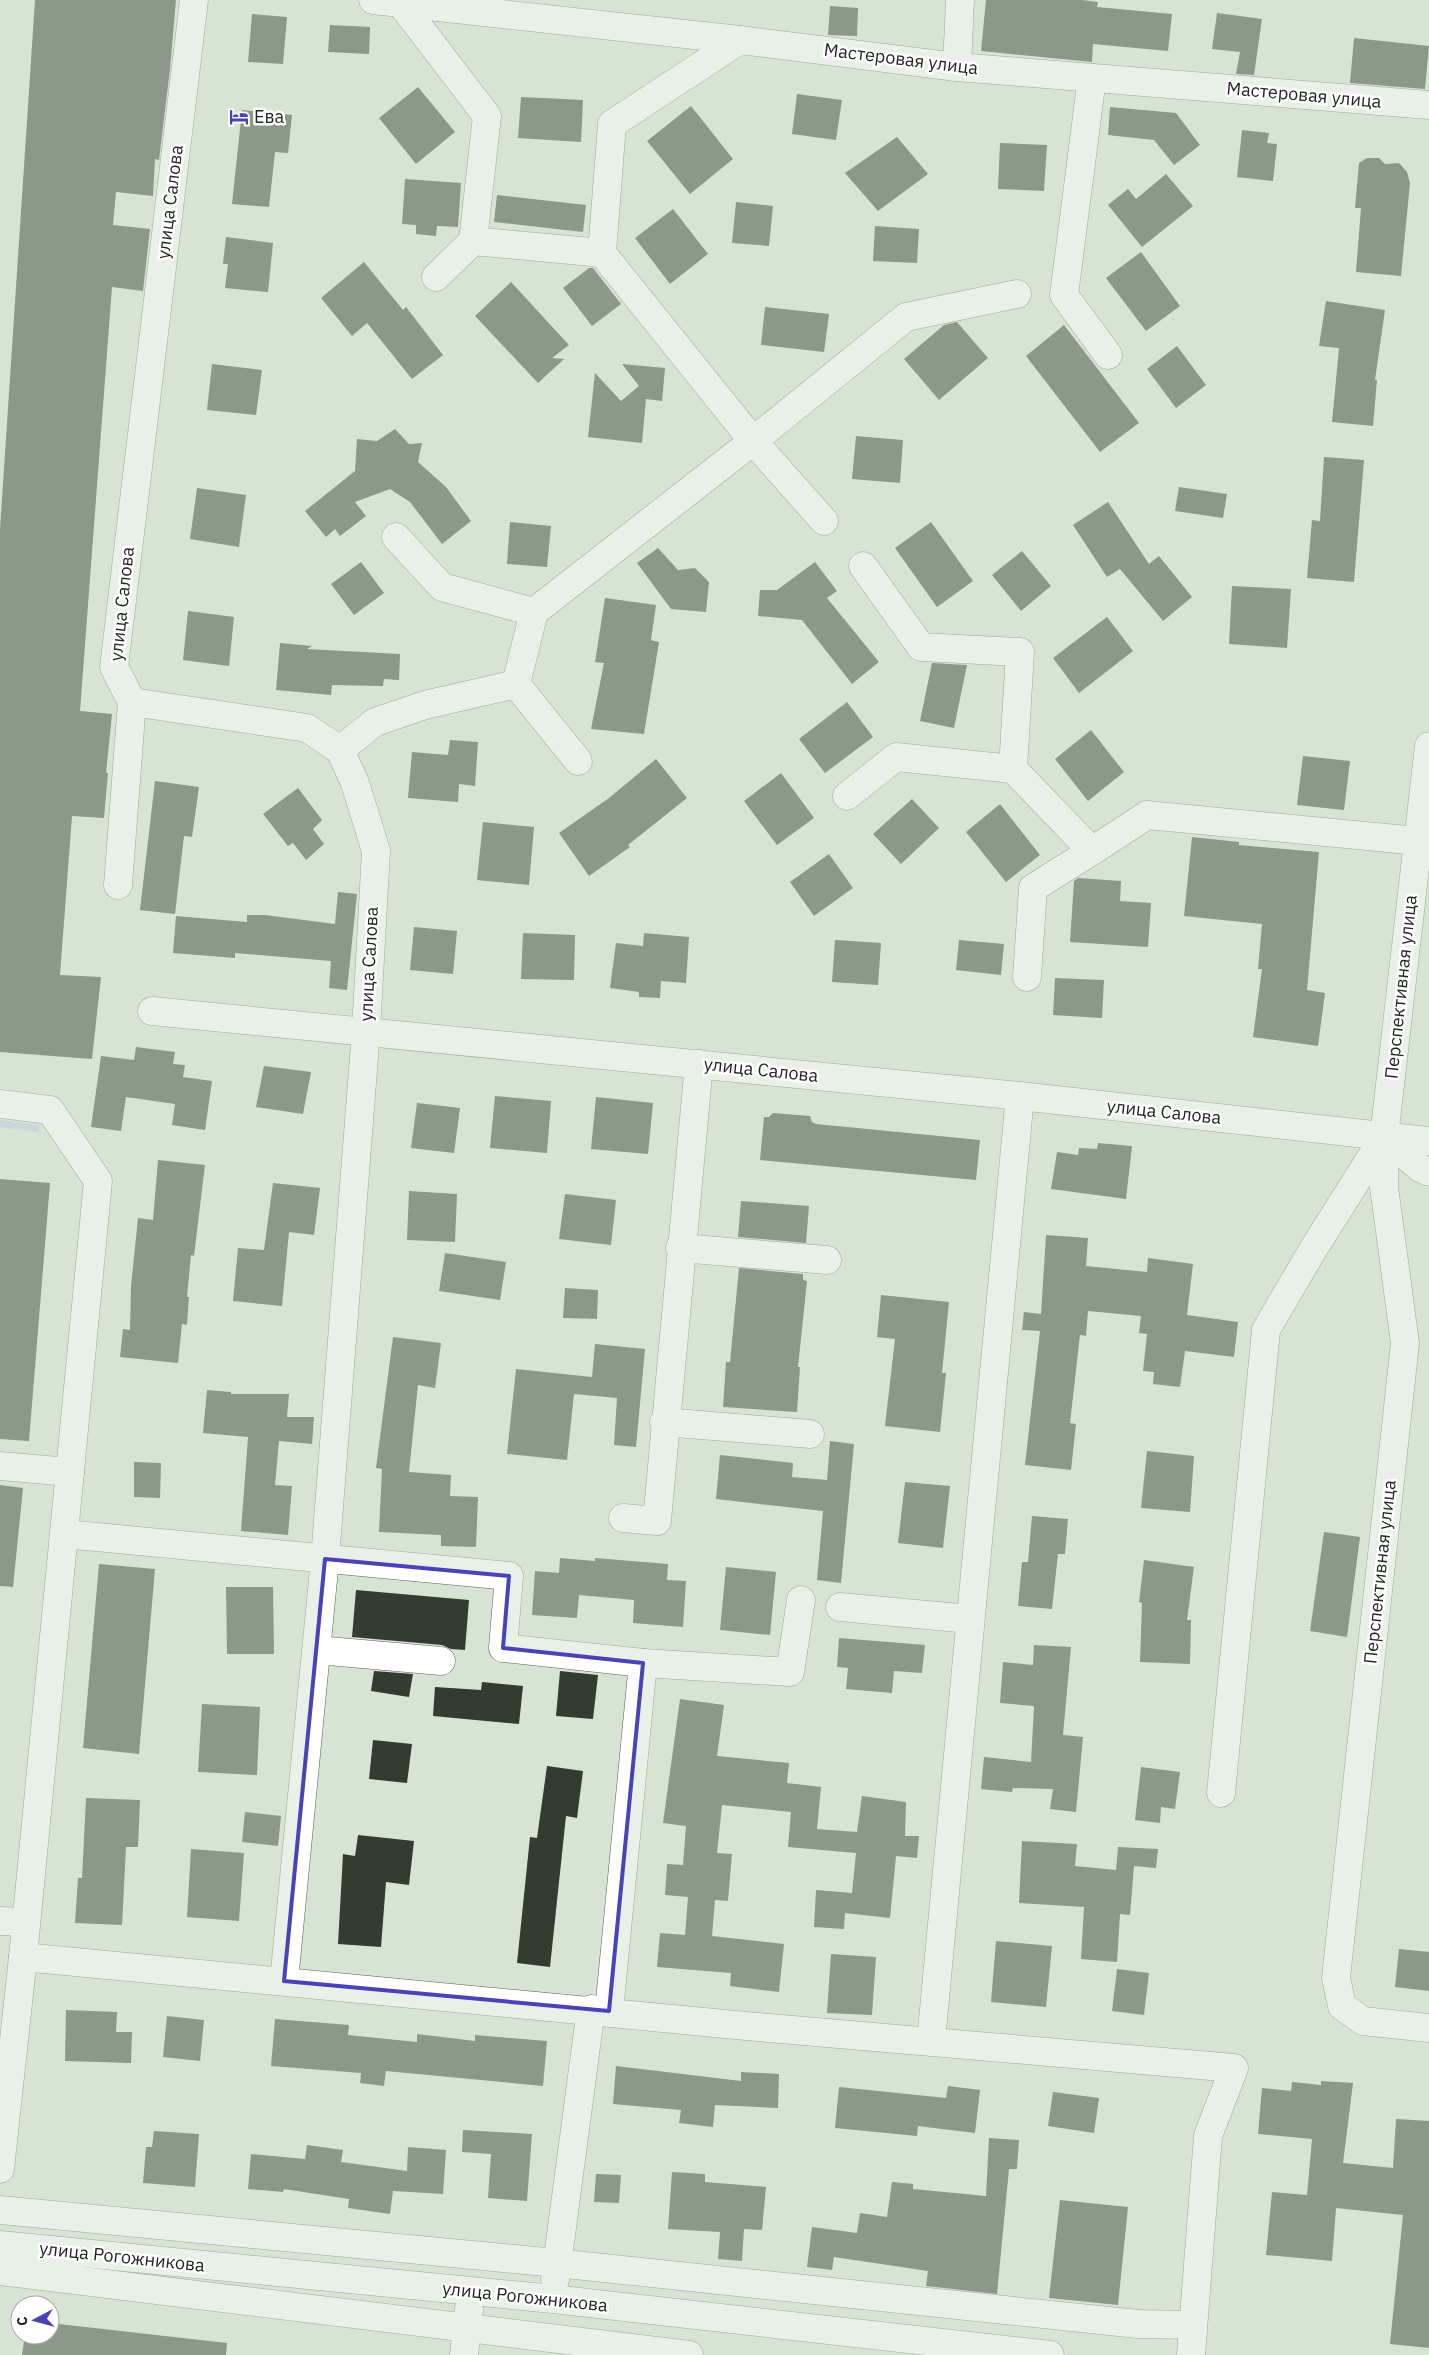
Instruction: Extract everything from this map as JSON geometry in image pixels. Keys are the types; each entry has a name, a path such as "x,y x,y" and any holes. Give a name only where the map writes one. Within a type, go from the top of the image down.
{"street":[{"name":"улица Салова","path":"132,702 114,667 194,0"},
{"path":"957,67 960,0"},
{"path":"386,1 486,116 473,241 436,276"},
{"name":"Мастеровая улица","path":"386,1 740,40 957,67 1429,105"},
{"path":"740,40 612,124 602,253 753,441 824,521"},
{"path":"1092,78 1064,295 1108,355"},
{"path":"473,241 602,253"},
{"path":"516,684 534,612 753,441 906,317 1017,294"},
{"path":"396,537 442,587 534,612"},
{"path":"863,566 921,647 1020,652 1014,769"},
{"path":"118,885 132,702 307,728 340,750 374,722 425,706 516,684"},
{"path":"516,684 578,761"},
{"name":"Перспективная улица","path":"1429,746 1423,841 1384,1137 1384,1187 1405,1343 1336,1978 1342,2006 1363,2022 1429,2028"},
{"name":"улица Салова","path":"340,750 355,783 376,851 366,1031 1020,1096 1429,1141"},
{"path":"847,796 896,757 1014,769 1092,850"},
{"path":"1027,977 1033,888 1147,815 1423,841"},
{"path":"152,1011 366,1031 325,1559 284,1981"},
{"path":"623,1518 657,1521 664,1422 699,1064"},
{"path":"930,2041 1020,1096"},
{"path":"0,1104 50,1110 98,1182 65,1534 13,1922 23,1958 0,2169"},
{"path":"1384,1137 1420,1168 1429,1172"},
{"name":"Перспективная улица","path":"1221,1793 1266,1330 1312,1251 1384,1137"},
{"path":"680,1248 827,1260"},
{"path":"664,1422 810,1434"},
{"path":"0,1466 70,1472"},
{"path":"65,1534 509,1576 503,1648 643,1663 790,1672 801,1600"},
{"path":"840,1607 970,1619"},
{"path":"317,1650 441,1661"},
{"path":"553,2299 556,2263 600,2010 643,1663"},
{"path":"23,1958 600,2010 746,2026 845,2033 1234,2068 1208,2136 1191,2355"},
{"path":"0,2210 556,2263 1138,2324 1193,2325"},
{"name":"улица Рогожникова","path":"0,2244 553,2299 963,2350 1050,2355"},
{"path":"0,2271 689,2355"},
{"path":"464,2355 471,2291"}],"highlighted area":[{"path":"325,1559 509,1576 503,1648 643,1663 609,2011 284,1981"}],"shaded area":[{"path":"0,1120 39,1125 39,1132 0,1127"}],"building":[{"path":"35,0 176,0 159,160 155,159 153,196 116,192 113,225 150,229 143,291 112,287 80,711 112,714 106,773 108,773 104,818 72,816 60,975 101,977 92,1059 0,1052 0,529"},
{"path":"986,0 1082,0 1098,2 1097,7 1172,14 1168,51 1093,44 1092,62 981,51"},
{"path":"830,6 858,8 857,36 828,35"},
{"path":"1217,13 1262,19 1254,75 1236,74 1240,52 1212,49"},
{"path":"252,14 287,17 283,64 248,62"},
{"path":"330,25 370,27 369,54 328,52"},
{"path":"1354,38 1429,46 1425,89 1350,83"},
{"path":"418,87 455,132 416,164 379,118"},
{"path":"797,94 842,100 836,140 792,134"},
{"path":"521,97 583,100 581,142 518,138"},
{"path":"691,106 733,159 690,194 647,141"},
{"path":"1110,107 1176,113 1200,145 1174,165 1154,140 1108,135"},
{"path":"242,110 292,115 288,153 275,152 269,207 232,204"},
{"path":"1242,130 1269,133 1267,143 1277,144 1273,181 1237,177"},
{"path":"897,137 928,174 878,211 845,173"},
{"path":"1000,143 1047,145 1044,191 998,189"},
{"path":"1367,158 1379,158 1385,164 1399,163 1407,172 1410,183 1401,276 1356,272 1361,208 1355,208 1359,163"},
{"path":"1166,174 1193,206 1142,247 1108,205 1128,189 1136,199"},
{"path":"405,179 461,183 458,227 437,226 436,236 416,234 416,225 402,224"},
{"path":"497,195 586,205 583,232 494,222"},
{"path":"736,202 773,206 769,246 732,243"},
{"path":"673,209 708,254 670,284 635,238"},
{"path":"875,226 919,229 917,263 873,261"},
{"path":"226,237 273,243 268,292 225,288 228,264 223,264"},
{"path":"1141,252 1180,306 1146,331 1106,278"},
{"path":"364,262 403,310 406,307 443,355 412,379 367,323 352,336 321,298"},
{"path":"589,268 593,268 621,304 592,326 563,288"},
{"path":"511,282 569,345 552,358 564,359 538,383 475,316"},
{"path":"1326,301 1385,310 1375,380 1377,380 1373,426 1332,422 1339,348 1319,346"},
{"path":"765,307 829,314 824,352 761,345"},
{"path":"957,322 988,358 939,400 904,359 944,325"},
{"path":"1064,325 1139,423 1100,452 1026,356"},
{"path":"1177,346 1206,385 1176,408 1147,369"},
{"path":"212,364 262,370 256,415 207,410"},
{"path":"622,364 665,368 662,401 646,399 642,443 588,437 595,373 621,401 639,386"},
{"path":"395,429 409,444 422,443 418,462 446,487 471,521 442,544 410,502 390,489 355,502 366,516 340,536 335,529 326,537 305,511 355,471 357,439 377,441"},
{"path":"856,436 903,440 900,483 852,479"},
{"path":"1324,457 1364,460 1354,582 1307,578 1312,520 1320,521"},
{"path":"1179,487 1227,494 1223,518 1175,511"},
{"path":"197,488 246,495 239,547 190,539"},
{"path":"1108,502 1149,564 1159,556 1192,597 1163,621 1120,569 1107,577 1073,525"},
{"path":"510,522 551,526 547,567 507,564"},
{"path":"931,522 973,581 937,607 895,548"},
{"path":"658,548 678,570 695,568 709,582 706,612 671,609 637,563"},
{"path":"1022,551 1051,586 1021,611 992,575"},
{"path":"361,562 384,593 354,615 331,584"},
{"path":"815,562 837,591 827,598 879,662 852,684 802,620 758,616 760,590 777,590"},
{"path":"1232,586 1291,589 1287,648 1229,644"},
{"path":"605,598 656,605 651,640 659,642 644,734 591,729 604,663 595,662"},
{"path":"188,611 234,617 229,666 183,660"},
{"path":"1107,617 1133,651 1079,693 1053,658"},
{"path":"280,643 312,646 307,649 400,654 399,680 384,679 383,686 332,685 331,695 276,690"},
{"path":"932,663 967,665 954,728 920,721"},
{"path":"847,702 873,737 825,773 799,739"},
{"path":"1091,730 1124,772 1088,801 1055,759"},
{"path":"450,740 478,742 475,786 459,784 458,802 408,798 412,752 448,755"},
{"path":"1303,756 1350,761 1344,810 1297,805"},
{"path":"656,759 687,798 628,845 630,847 589,876 559,833 609,798"},
{"path":"781,773 814,818 777,845 744,801"},
{"path":"155,781 199,787 192,837 184,836 175,914 140,910"},
{"path":"298,788 322,820 313,829 324,844 306,860 293,843 288,846 263,814"},
{"path":"912,799 939,828 901,864 873,834"},
{"path":"1000,804 1040,855 1006,882 966,832"},
{"path":"483,822 534,827 529,885 477,880"},
{"path":"1192,837 1239,842 1239,845 1319,852 1307,990 1325,993 1318,1046 1253,1037 1262,969 1258,969 1262,924 1184,916"},
{"path":"829,854 853,888 814,916 790,882"},
{"path":"1078,878 1121,881 1120,901 1151,903 1148,947 1070,942 1074,881"},
{"path":"338,892 357,894 347,990 329,988 331,961 235,953 235,958 173,953 176,916 247,922 247,915 265,915 335,924"},
{"path":"414,927 457,931 453,974 410,970"},
{"path":"523,933 575,935 574,980 521,979"},
{"path":"644,933 689,937 686,983 661,981 660,998 639,997 639,992 610,988 616,943 643,946"},
{"path":"835,940 881,943 878,985 832,982"},
{"path":"959,940 1004,944 1001,975 956,970"},
{"path":"1055,978 1104,980 1102,1018 1053,1015"},
{"path":"136,1047 175,1052 173,1064 185,1065 183,1077 212,1081 205,1130 172,1125 175,1104 126,1097 121,1131 91,1127 101,1056 134,1060"},
{"path":"264,1066 311,1072 303,1114 256,1107"},
{"path":"495,1096 551,1101 547,1153 490,1148"},
{"path":"596,1097 653,1103 648,1154 591,1149"},
{"path":"417,1103 460,1108 454,1153 411,1148"},
{"path":"773,1113 810,1116 812,1122 816,1124 980,1140 976,1180 760,1160 764,1117 769,1117"},
{"path":"1098,1143 1132,1146 1126,1199 1051,1189 1057,1152 1078,1155 1079,1148 1097,1149"},
{"path":"158,1160 205,1165 194,1256 191,1255 187,1297 189,1297 187,1325 182,1324 178,1363 120,1357 123,1329 130,1330 131,1286 138,1218 153,1220"},
{"path":"0,1179 50,1183 29,1441 0,1439"},
{"path":"273,1183 320,1188 314,1235 289,1232 282,1306 233,1301 238,1248 264,1250"},
{"path":"409,1191 457,1194 455,1242 407,1240"},
{"path":"565,1194 616,1200 611,1245 559,1239"},
{"path":"741,1201 809,1206 806,1243 738,1237"},
{"path":"1046,1235 1088,1238 1086,1266 1147,1272 1148,1258 1193,1264 1187,1315 1238,1322 1234,1357 1185,1351 1180,1387 1153,1384 1154,1372 1143,1371 1147,1334 1139,1333 1141,1316 1088,1311 1086,1336 1080,1335 1070,1423 1076,1424 1071,1470 1025,1465 1040,1331 1022,1330 1024,1312 1041,1314"},
{"path":"445,1253 506,1262 500,1300 439,1291"},
{"path":"739,1268 803,1274 803,1280 807,1281 798,1367 800,1367 797,1412 723,1407 726,1362 730,1362"},
{"path":"565,1288 598,1290 597,1319 563,1318"},
{"path":"881,1295 949,1302 942,1373 946,1373 940,1432 885,1426 895,1339 877,1337"},
{"path":"393,1337 441,1343 435,1388 418,1385 409,1472 451,1475 450,1496 478,1497 476,1547 441,1546 441,1535 379,1532 382,1469 376,1468"},
{"path":"595,1344 645,1349 636,1447 614,1445 617,1398 574,1394 567,1460 507,1454 516,1369 592,1377"},
{"path":"207,1390 231,1392 231,1394 289,1394 287,1417 314,1417 312,1444 279,1441 275,1485 292,1486 288,1535 241,1531 248,1437 203,1433"},
{"path":"830,1441 854,1444 841,1583 817,1580 823,1511 716,1499 720,1455 793,1463 792,1477 827,1480"},
{"path":"1147,1451 1194,1456 1190,1512 1141,1508"},
{"path":"134,1462 161,1463 160,1498 134,1497"},
{"path":"905,1482 950,1486 943,1548 898,1543"},
{"path":"0,1485 23,1488 13,1587 0,1586"},
{"path":"1032,1516 1068,1519 1065,1554 1058,1554 1052,1609 1018,1606 1022,1562 1028,1562"},
{"path":"1324,1532 1360,1537 1347,1637 1310,1631"},
{"path":"560,1558 595,1561 595,1558 668,1564 667,1580 686,1581 683,1627 633,1623 634,1600 579,1595 577,1618 532,1615 535,1571 559,1573"},
{"path":"1144,1560 1194,1567 1187,1620 1191,1620 1190,1664 1140,1662 1142,1603 1139,1602"},
{"path":"99,1564 155,1569 139,1754 83,1748"},
{"path":"726,1567 776,1572 770,1635 720,1630"},
{"path":"226,1587 273,1587 274,1654 227,1654"},
{"path":"356,1590 469,1600 465,1650 451,1649 442,1645 352,1637"},
{"path":"839,1638 925,1645 922,1673 894,1671 892,1693 846,1689 848,1668 837,1667"},
{"path":"1034,1645 1071,1647 1063,1735 1083,1737 1076,1812 1050,1809 1053,1789 1013,1788 1012,1792 981,1789 984,1757 1031,1762 1034,1706 1000,1703 1003,1662 1033,1665"},
{"path":"374,1671 413,1674 409,1697 371,1691"},
{"path":"560,1671 598,1675 593,1719 556,1716"},
{"path":"482,1682 523,1686 519,1724 433,1716 435,1687 481,1690"},
{"path":"680,1699 724,1705 717,1756 789,1763 787,1783 821,1787 817,1829 857,1832 862,1796 906,1802 905,1836 919,1836 917,1858 896,1856 890,1918 845,1913 844,1929 814,1927 816,1890 852,1893 856,1853 788,1847 791,1812 722,1805 717,1853 732,1854 728,1901 715,1900 712,1936 784,1944 779,1992 730,1986 731,1973 657,1967 660,1933 685,1935 688,1897 665,1895 667,1864 683,1865 686,1826 663,1823"},
{"path":"202,1704 260,1707 257,1775 198,1772"},
{"path":"373,1740 412,1744 407,1783 369,1779"},
{"path":"547,1766 583,1771 577,1818 566,1816 550,1967 517,1963 530,1837 537,1838"},
{"path":"1141,1767 1180,1772 1175,1809 1161,1807 1160,1823 1135,1820"},
{"path":"86,1798 140,1800 138,1847 126,1847 122,1925 75,1923 78,1878 82,1878"},
{"path":"245,1812 281,1816 278,1846 242,1842"},
{"path":"358,1835 414,1841 409,1885 386,1882 381,1947 338,1944 343,1854 355,1856"},
{"path":"1022,1841 1077,1844 1075,1866 1116,1870 1118,1847 1158,1849 1156,1868 1134,1866 1130,1915 1120,1914 1117,1962 1081,1959 1084,1907 1019,1903"},
{"path":"191,1849 244,1853 239,1921 187,1917"},
{"path":"996,1941 1052,1946 1046,2007 991,2002"},
{"path":"1399,1949 1429,1952 1429,1991 1395,1987"},
{"path":"831,1954 876,1957 872,2015 827,2013"},
{"path":"1117,1969 1149,1973 1144,2015 1112,2011"},
{"path":"66,2010 117,2012 116,2032 132,2032 131,2063 65,2061"},
{"path":"167,2016 204,2020 200,2061 163,2057"},
{"path":"275,2019 349,2025 348,2035 417,2042 417,2034 475,2041 475,2035 547,2041 543,2086 386,2071 384,2086 360,2083 361,2073 271,2066"},
{"path":"616,2066 741,2081 741,2072 779,2074 778,2108 715,2105 713,2127 679,2123 681,2110 613,2104"},
{"path":"1321,2081 1353,2083 1343,2163 1393,2168 1396,2119 1429,2121 1429,2348 1390,2344 1403,2215 1336,2208 1332,2261 1266,2255 1272,2192 1307,2195 1312,2139 1258,2134 1262,2088 1291,2091 1292,2082 1321,2085"},
{"path":"948,2086 980,2090 975,2133 918,2126 917,2136 835,2128 839,2087 946,2098"},
{"path":"1053,2092 1099,2098 1094,2133 1048,2126"},
{"path":"463,2130 532,2134 527,2201 488,2198 491,2154 462,2152"},
{"path":"154,2131 199,2134 195,2187 143,2183 146,2147 152,2147"},
{"path":"989,2138 1019,2140 1017,2169 1009,2169 997,2294 926,2286 928,2271 834,2257 832,2270 807,2267 812,2227 857,2233 860,2213 887,2217 892,2182 913,2184 913,2189 986,2196"},
{"path":"307,2145 343,2150 341,2162 407,2171 408,2147 446,2150 443,2194 393,2191 390,2214 348,2208 349,2199 284,2189 283,2192 248,2189 251,2154 305,2159"},
{"path":"672,2172 705,2174 705,2182 766,2187 762,2230 744,2229 742,2261 718,2259 720,2232 668,2229"},
{"path":"596,2174 621,2175 619,2203 594,2202"},
{"path":"1060,2200 1128,2207 1118,2305 1049,2298"},
{"path":"60,2324 227,2343 226,2355 22,2355 24,2345 60,2345"}],"place":[{"name":"Ева","path":"239,117"}]}
